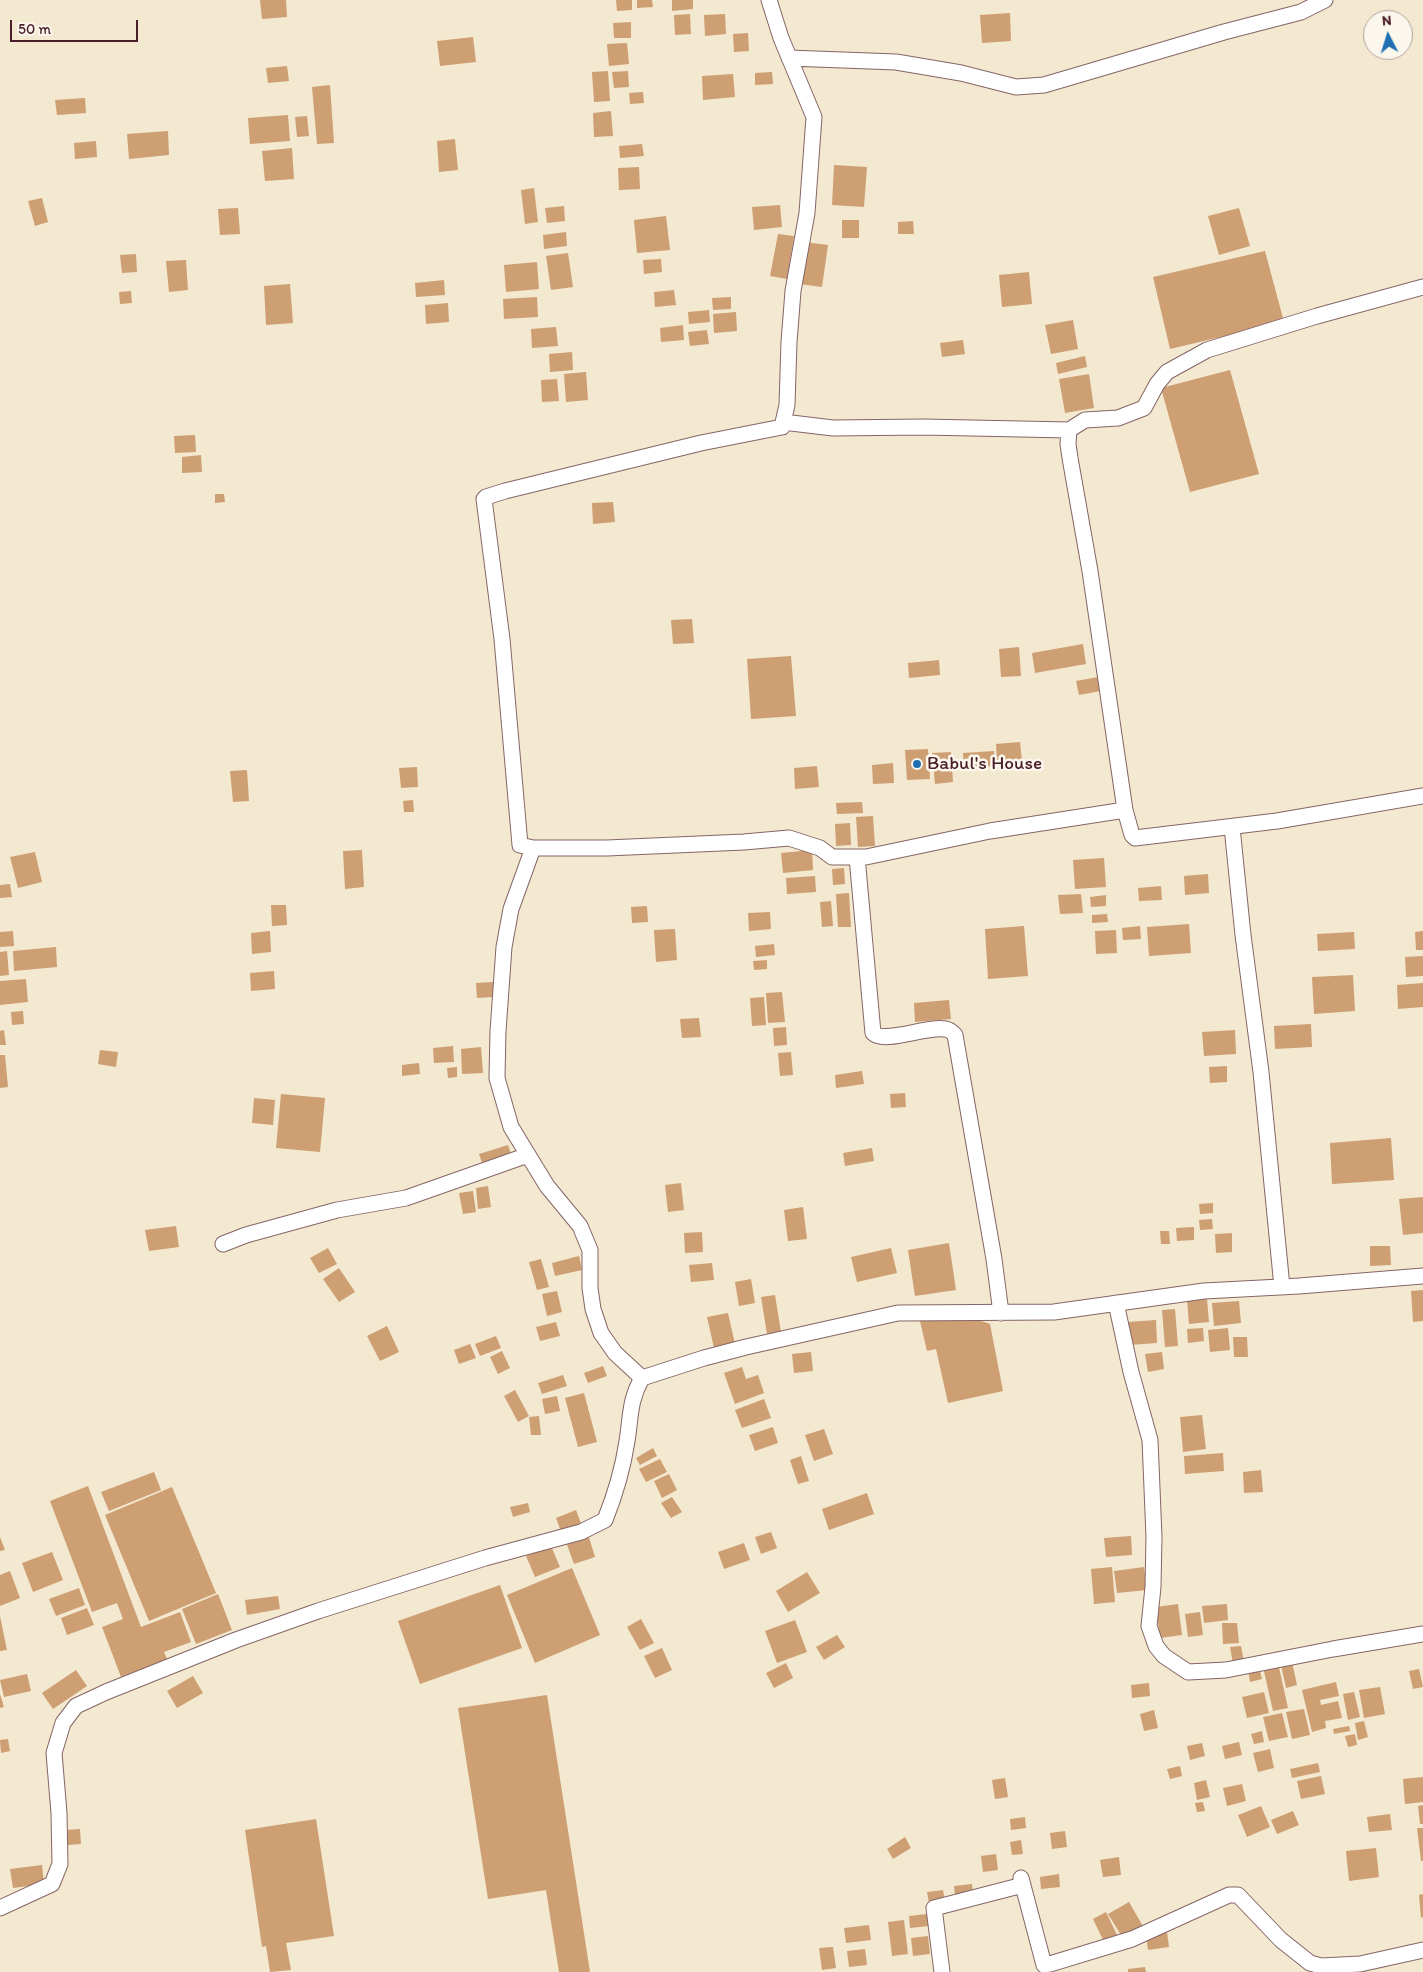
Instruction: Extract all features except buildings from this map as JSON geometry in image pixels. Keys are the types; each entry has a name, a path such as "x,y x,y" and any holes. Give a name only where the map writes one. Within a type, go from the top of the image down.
{"street":[{"path":"770,0 790,58 814,117 807,213 793,291 787,405 782,427 701,444 505,491 484,499 502,639 520,845 533,848 607,848 744,842 789,838 820,848 832,857 866,857 990,831 1125,810"},
{"path":"790,58 896,62 961,73 1016,87 1044,85 1214,35 1302,12 1325,0"},
{"path":"783,422 832,428 923,427 1069,430 1085,420 1118,418 1144,408 1167,372 1207,350 1317,316 1423,287"},
{"path":"1069,430 1070,458 1091,581 1125,810 1132,835 1135,838 1277,822 1423,796"},
{"path":"1232,827 1243,935 1261,1072 1282,1287"},
{"path":"533,848 511,908 504,947 498,1031 497,1078 511,1127 547,1186 580,1226 590,1250 591,1295 600,1333 614,1353 642,1378"},
{"path":"857,857 873,1033 876,1035 896,1036 940,1029 949,1030 955,1035 1001,1313"},
{"path":"223,1244 254,1233 337,1210 406,1198 528,1155"},
{"path":"0,1908 52,1884 60,1864 59,1813 54,1753 63,1723 76,1706 106,1692 245,1637 318,1611 466,1564 581,1532 605,1520 614,1499 625,1451 634,1392 642,1378 746,1347 898,1313 1054,1312 1204,1291 1423,1276"},
{"path":"1116,1303 1131,1372 1150,1440 1154,1537 1150,1626 1156,1646 1164,1656 1188,1672 1226,1670 1423,1634"},
{"path":"942,1972 934,1908 1022,1881 1044,1965 1132,1939 1229,1895 1238,1895 1281,1940 1310,1963 1321,1966 1360,1964 1423,1950"}],"place":[{"name":"Babul's House","path":"917,764"}]}
